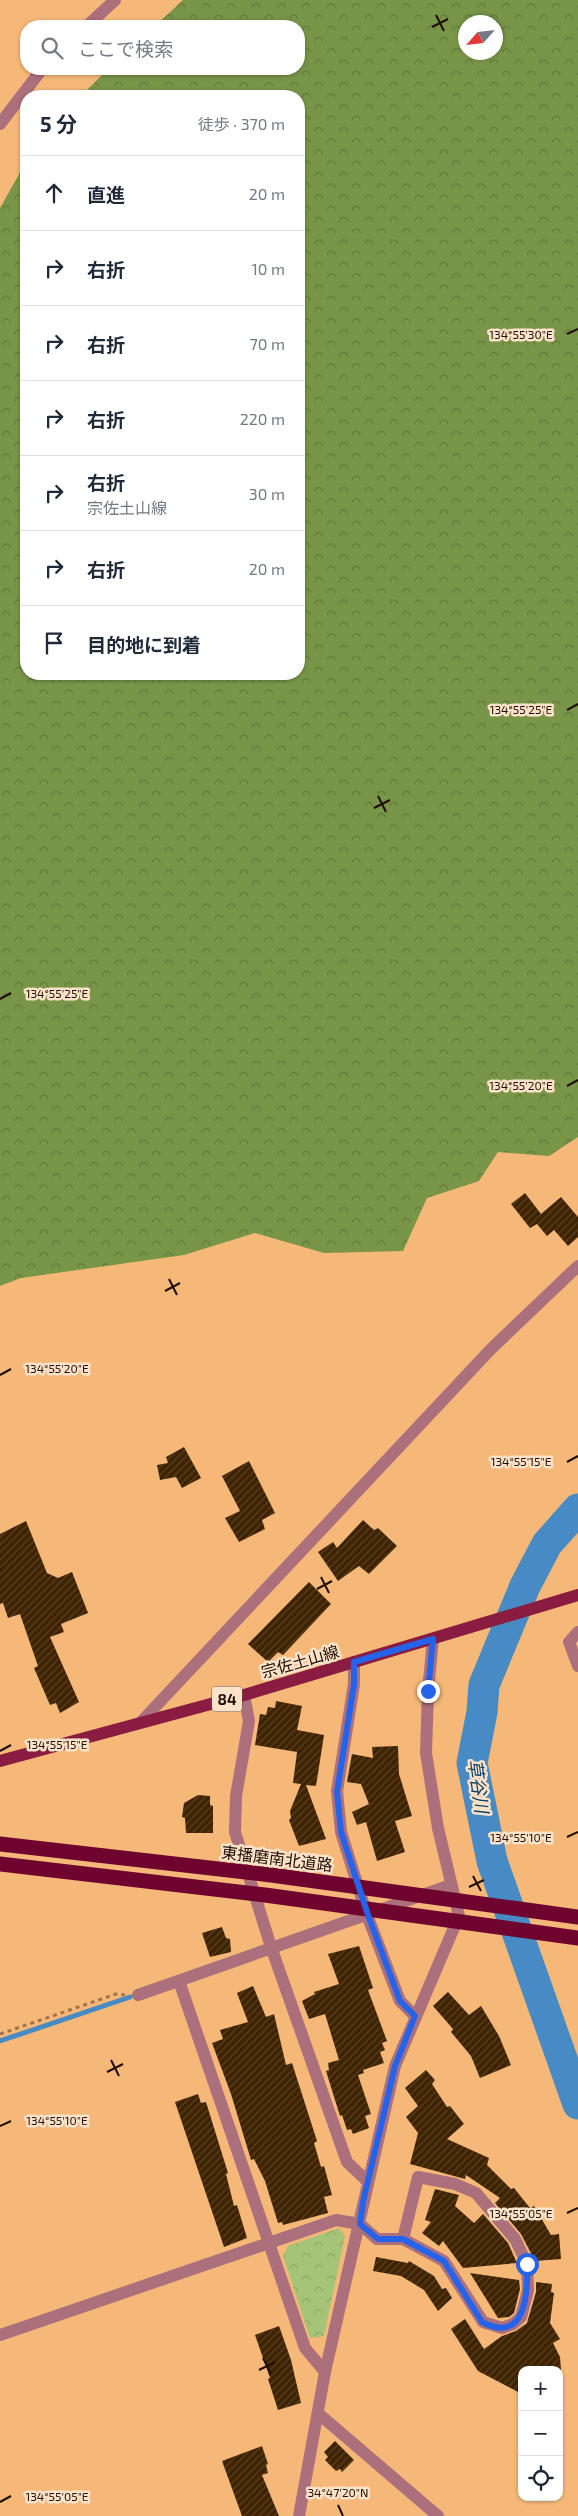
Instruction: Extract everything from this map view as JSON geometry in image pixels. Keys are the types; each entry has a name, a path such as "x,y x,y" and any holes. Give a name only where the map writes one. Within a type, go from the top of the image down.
{"highway":[{"name":"東播磨南北道路","path":"0,1844 271,1874 578,1917"},
{"path":"0,1864 265,1894 578,1938"}],"main road":[{"name":"宗佐土山線","path":"0,1761 244,1694 578,1595"}],"street":[{"path":"93,20 115,0"},
{"path":"26,90 37,75"},
{"path":"0,124 20,98"},
{"path":"141,1722 491,1348 578,1266"},
{"path":"578,1632 569,1642 578,1666"},
{"path":"299,2516 319,2414 325,2372 395,2066 459,1916 438,1828 426,1753 428,1691 433,1639"},
{"path":"354,1662 354,1684 337,1792 341,1832 368,1915 400,2001 415,2016"},
{"path":"244,1694 249,1721 236,1796 235,1832 271,1947 347,2162 367,2182"},
{"path":"138,1995 451,1885"},
{"path":"179,1982 305,2348 325,2372"},
{"path":"0,2335 336,2220 360,2224 378,2239 403,2239 444,2261 482,2322 502,2328 513,2324 521,2317 528,2290 527,2264 515,2239 476,2193 455,2184 418,2177 403,2239"},
{"path":"319,2414 438,2516"}],"path":[{"path":"0,2034 116,1994 138,1995"}],"green space":[{"path":"183,0 578,0 578,1137 549,1156 498,1152 479,1181 427,1198 403,1251 324,1253 255,1233 184,1255 21,1278 0,1286 0,208 20,173 20,680 305,680 305,90 87,90 102,75 305,75 305,20 161,20"},
{"path":"339,2228 345,2236 324,2336 310,2338 283,2256 288,2246"}],"building":[{"path":"525,1193 541,1214 561,1197 578,1217 578,1237 568,1246 554,1230 547,1236 537,1224 530,1228 511,1204"},
{"path":"184,1447 201,1478 182,1488 176,1477 160,1480 157,1465 168,1463 166,1457"},
{"path":"249,1461 275,1513 262,1520 265,1529 239,1542 225,1518 240,1511 222,1476"},
{"path":"363,1520 374,1530 378,1528 397,1546 369,1574 359,1566 338,1581 318,1552 333,1542 337,1548"},
{"path":"26,1521 47,1573 58,1578 72,1572 88,1613 61,1624 64,1632 50,1637 79,1702 60,1713 56,1703 50,1705 34,1668 38,1666 20,1614 8,1618 3,1603 0,1604 0,1534"},
{"path":"309,1582 331,1604 283,1655 278,1652 268,1662 248,1644"},
{"path":"276,1701 302,1706 297,1730 324,1735 316,1786 306,1785 326,1839 299,1846 289,1820 291,1818 290,1811 301,1784 293,1783 297,1752 255,1745 260,1714 266,1715 268,1707 275,1708"},
{"path":"398,1746 399,1774 412,1816 395,1821 405,1852 377,1861 366,1822 357,1825 352,1812 369,1804 361,1784 347,1782 352,1754 373,1758 372,1747"},
{"path":"198,1795 210,1796 210,1805 213,1806 213,1833 186,1833 185,1818 182,1817 184,1803"},
{"path":"222,1927 226,1938 230,1939 231,1952 210,1957 202,1933"},
{"path":"359,1946 373,1988 368,1990 387,2041 382,2043 385,2050 380,2052 384,2063 363,2070 364,2073 358,2075 371,2114 365,2116 369,2128 353,2134 351,2129 347,2130 342,2115 340,2116 326,2071 329,2070 328,2063 339,2060 325,2014 309,2019 302,2001 315,1994 314,1992 339,1984 328,1954"},
{"path":"253,1986 266,2017 274,2014 286,2065 292,2063 317,2141 314,2143 321,2167 324,2166 332,2195 324,2197 328,2213 283,2225 282,2222 278,2223 265,2181 254,2159 251,2160 231,2094 212,2043 223,2039 220,2030 248,2022 237,1993"},
{"path":"448,1992 469,2015 481,2006 499,2036 511,2065 480,2078 471,2056 451,2032 453,2029 433,2006"},
{"path":"426,2070 435,2080 432,2084 447,2107 450,2106 464,2124 447,2139 489,2158 487,2165 511,2189 514,2188 530,2208 534,2206 551,2235 559,2234 561,2259 535,2261 521,2234 495,2203 500,2198 466,2175 465,2179 410,2164 418,2133 406,2117 418,2106 405,2088"},
{"path":"198,2094 201,2103 206,2102 228,2173 226,2174 234,2206 237,2205 247,2238 224,2247 175,2102"},
{"path":"435,2189 459,2195 455,2206 474,2223 483,2214 508,2243 517,2263 463,2268 443,2241 439,2246 422,2233 431,2222 425,2220"},
{"path":"376,2257 408,2263 409,2261 434,2276 442,2289 446,2288 452,2298 438,2311 424,2290 401,2276 373,2271"},
{"path":"470,2273 519,2280 520,2289 514,2313 509,2317 498,2318"},
{"path":"536,2282 552,2284 551,2292 554,2293 550,2323 560,2339 553,2343 560,2357 561,2366 518,2366 518,2392 478,2371 451,2329 465,2319 484,2349 502,2336 516,2331 527,2323 536,2292"},
{"path":"279,2326 291,2360 301,2403 278,2410 268,2379 270,2378 255,2335"},
{"path":"335,2441 354,2460 342,2472 340,2469 336,2471 325,2460 328,2457 324,2452"},
{"path":"262,2446 268,2464 266,2465 268,2473 262,2475 279,2516 242,2516 222,2461"}],"waterway":[{"name":"草谷川","path":"578,1509 547,1544 525,1586 484,1685 482,1712 472,1763 492,1861 578,2104"},
{"path":"0,2041 130,1997"}],"route":[{"path":"428,1691 433,1639 354,1662 354,1684 337,1792 341,1832 368,1915 400,2001 415,2016 395,2066 363,2202 360,2224 378,2239 403,2239 444,2261 482,2322 492,2327 502,2328 513,2324 521,2317 528,2290 527,2264"}]}
